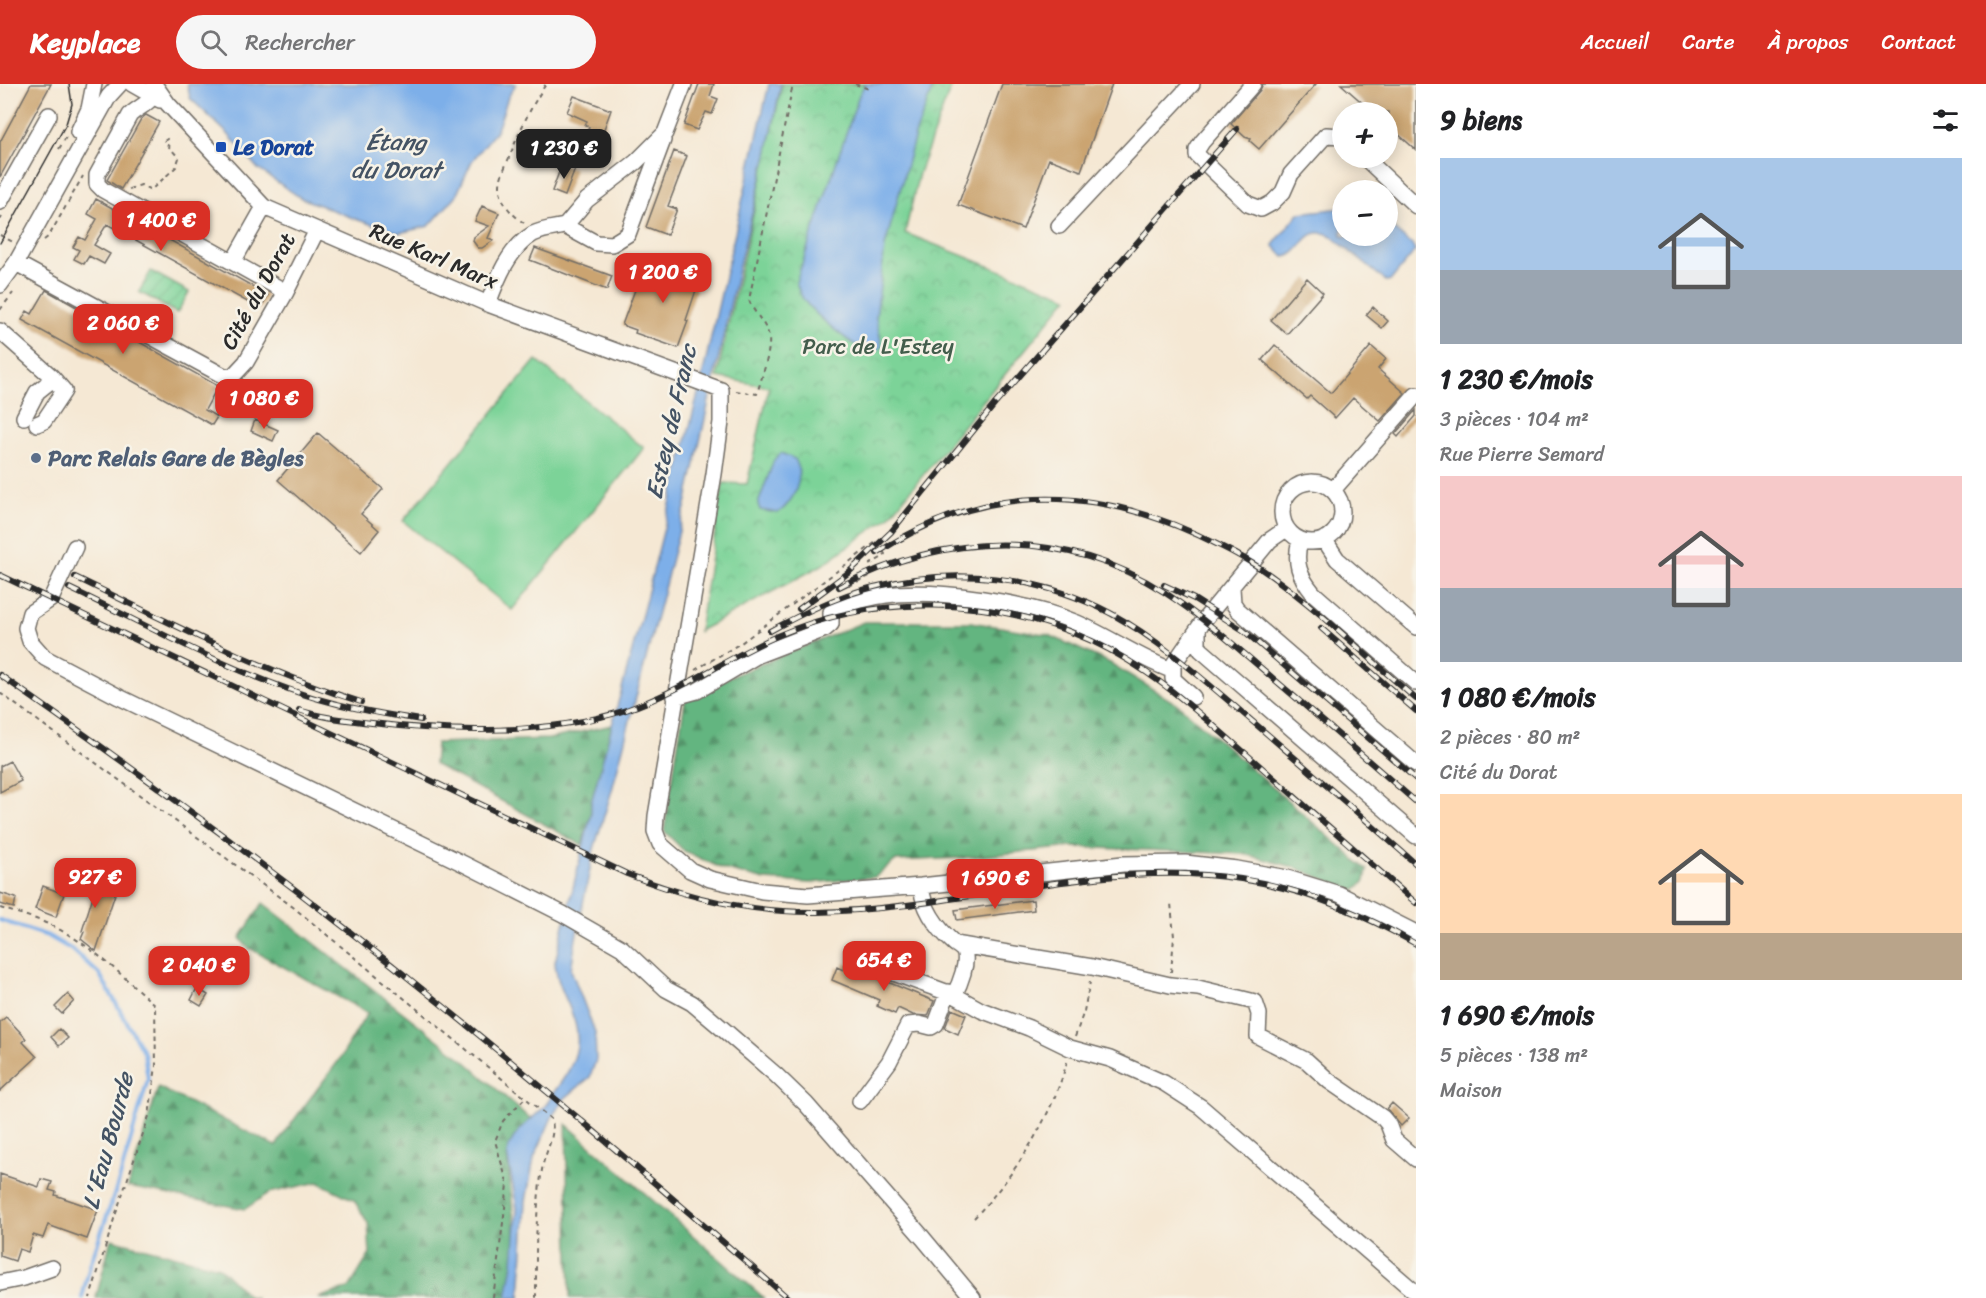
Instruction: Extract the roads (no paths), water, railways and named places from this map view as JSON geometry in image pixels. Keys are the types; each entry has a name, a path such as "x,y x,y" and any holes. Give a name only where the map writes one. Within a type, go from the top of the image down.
{"street":[{"path":"0,268 79,131 89,109 94,84"},
{"path":"0,285 16,263 109,96 120,84"},
{"name":"Rue Karl Marx","path":"132,84 154,90 264,207 488,304 717,388 721,422 714,474 675,697"},
{"path":"565,226 596,243 612,244 628,234 684,84"},
{"path":"1059,226 1192,84"},
{"path":"1253,84 1197,150 1197,156 1248,204 1262,209 1272,203 1283,192 1291,174 1326,135 1332,135"},
{"path":"154,90 146,104 130,115 97,175 97,184 116,198 286,292"},
{"path":"1,213 49,115"},
{"path":"488,304 497,278 525,240 534,234 565,226 587,200 636,162 665,133"},
{"path":"1376,168 1416,206"},
{"path":"233,262 264,207"},
{"name":"Cité du Dorat","path":"16,263 222,375 232,377 246,362 286,292 317,230"},
{"path":"0,331 49,380 64,391 44,421 31,420 37,392 49,380"},
{"path":"1333,490 1416,395"},
{"path":"1306,482 1325,484 1333,490 1342,507 1342,517 1332,534 1317,542 1300,540 1286,529 1282,520 1283,500 1296,485 1306,482"},
{"path":"1193,697 1173,679 1172,670 1204,620 1270,540 1286,529"},
{"path":"1324,539 1337,559 1416,627"},
{"path":"1300,540 1297,565 1304,582 1313,593 1416,683"},
{"path":"75,547 51,599 30,613 26,628 30,641 45,658 130,702 464,864 563,914 622,948 666,989 692,1004 724,1030 806,1104 973,1298"},
{"path":"1232,588 1233,603 1237,609 1416,764"},
{"path":"1172,670 1074,622 1023,606 971,597 887,594 833,609 830,614 831,624 825,629 758,654 697,691 675,697 655,831 660,844 690,870 710,879 762,891 808,895 921,886 1123,864 1185,863 1287,878 1340,894 1416,933"},
{"path":"1198,631 1198,645 1201,650 1416,836"},
{"path":"860,1101 889,1062 908,1025 919,1024 931,1027 936,1024 951,993 961,980 965,956 963,949 941,930 926,908 921,886"},
{"path":"955,944 1092,967 1255,1002 1259,1014 1258,1036 1307,1061 1329,1081 1383,1118 1394,1140 1416,1159"},
{"path":"861,961 951,993 981,1010 1029,1028 1071,1048 1110,1059 1164,1083 1201,1107 1416,1293"},
{"path":"0,1283 24,1278 52,1268"}],"water":[{"name":"Étang du Dorat","path":"187,84 516,84 508,97 497,130 472,161 456,196 429,226 399,233 301,198 258,169 228,134 190,98"},
{"path":"769,84 781,84 767,155 740,261 687,500 612,790 594,849 576,938 571,970 595,1032 596,1060 590,1077 564,1099 553,1115 534,1158 526,1201 520,1298 507,1298 513,1263 517,1208 507,1154 512,1139 548,1102 576,1053 575,1024 559,983 555,962 591,814 591,803 699,390"},
{"path":"865,84 934,84 915,135 885,246 876,318 882,346 871,353 845,338 817,314 803,298 796,282 859,95"},
{"path":"1332,209 1332,237 1321,233 1314,234 1291,255 1284,257 1273,245 1299,213"},
{"path":"1398,233 1412,245 1415,251 1391,280 1386,281 1343,246 1398,246"},
{"path":"781,453 795,459 798,466 796,489 789,502 778,513 760,510 758,504 774,460"}],"waterway":[{"name":"L'Eau Bourde","path":"0,920 48,936 74,951 100,975 144,1053 148,1079 119,1181 90,1265 82,1298"}],"tram line":[{"path":"0,243 66,124 72,104 69,84"}],"railway":[{"path":"799,609 848,573 891,532 995,404 1237,129"},
{"path":"877,553 916,530 956,514 995,504 1035,499 1075,500 1116,507 1157,518 1198,535 1262,569 1308,604 1416,699"},
{"path":"839,587 879,569 920,555 961,547 1003,544 1044,547 1085,556 1125,571 1179,602 1248,657 1416,802"},
{"path":"0,575 627,874 697,897 744,907 817,912 914,904 1109,877 1158,874 1206,875 1288,889 1341,907 1416,944"},
{"path":"75,577 251,661 361,702"},
{"path":"770,631 847,595 874,587 934,577 995,578 1026,583 1084,601 1131,625 1184,664 1416,864"},
{"path":"1164,585 1194,599 1243,630 1416,779"},
{"path":"69,588 205,655 260,679 337,704 421,720"},
{"path":"299,710 345,720 435,729 500,730 565,724 596,718 646,703 777,636 815,622 854,612 894,607 976,608 1016,615 1055,626 1092,641 1136,665 1214,726 1416,903"},
{"path":"1321,628 1416,711"},
{"path":"0,675 222,834 384,959 570,1111 788,1298"}],"place":[{"name":"Le Dorat","path":"221,147"},
{"name":"Parc Relais Gare de Bègles","path":"36,458"}],"park label":[{"name":"Parc de L'Estey","path":"878,346"}],"water label":[{"name":"Estey de Franc","path":"671,422"}]}
